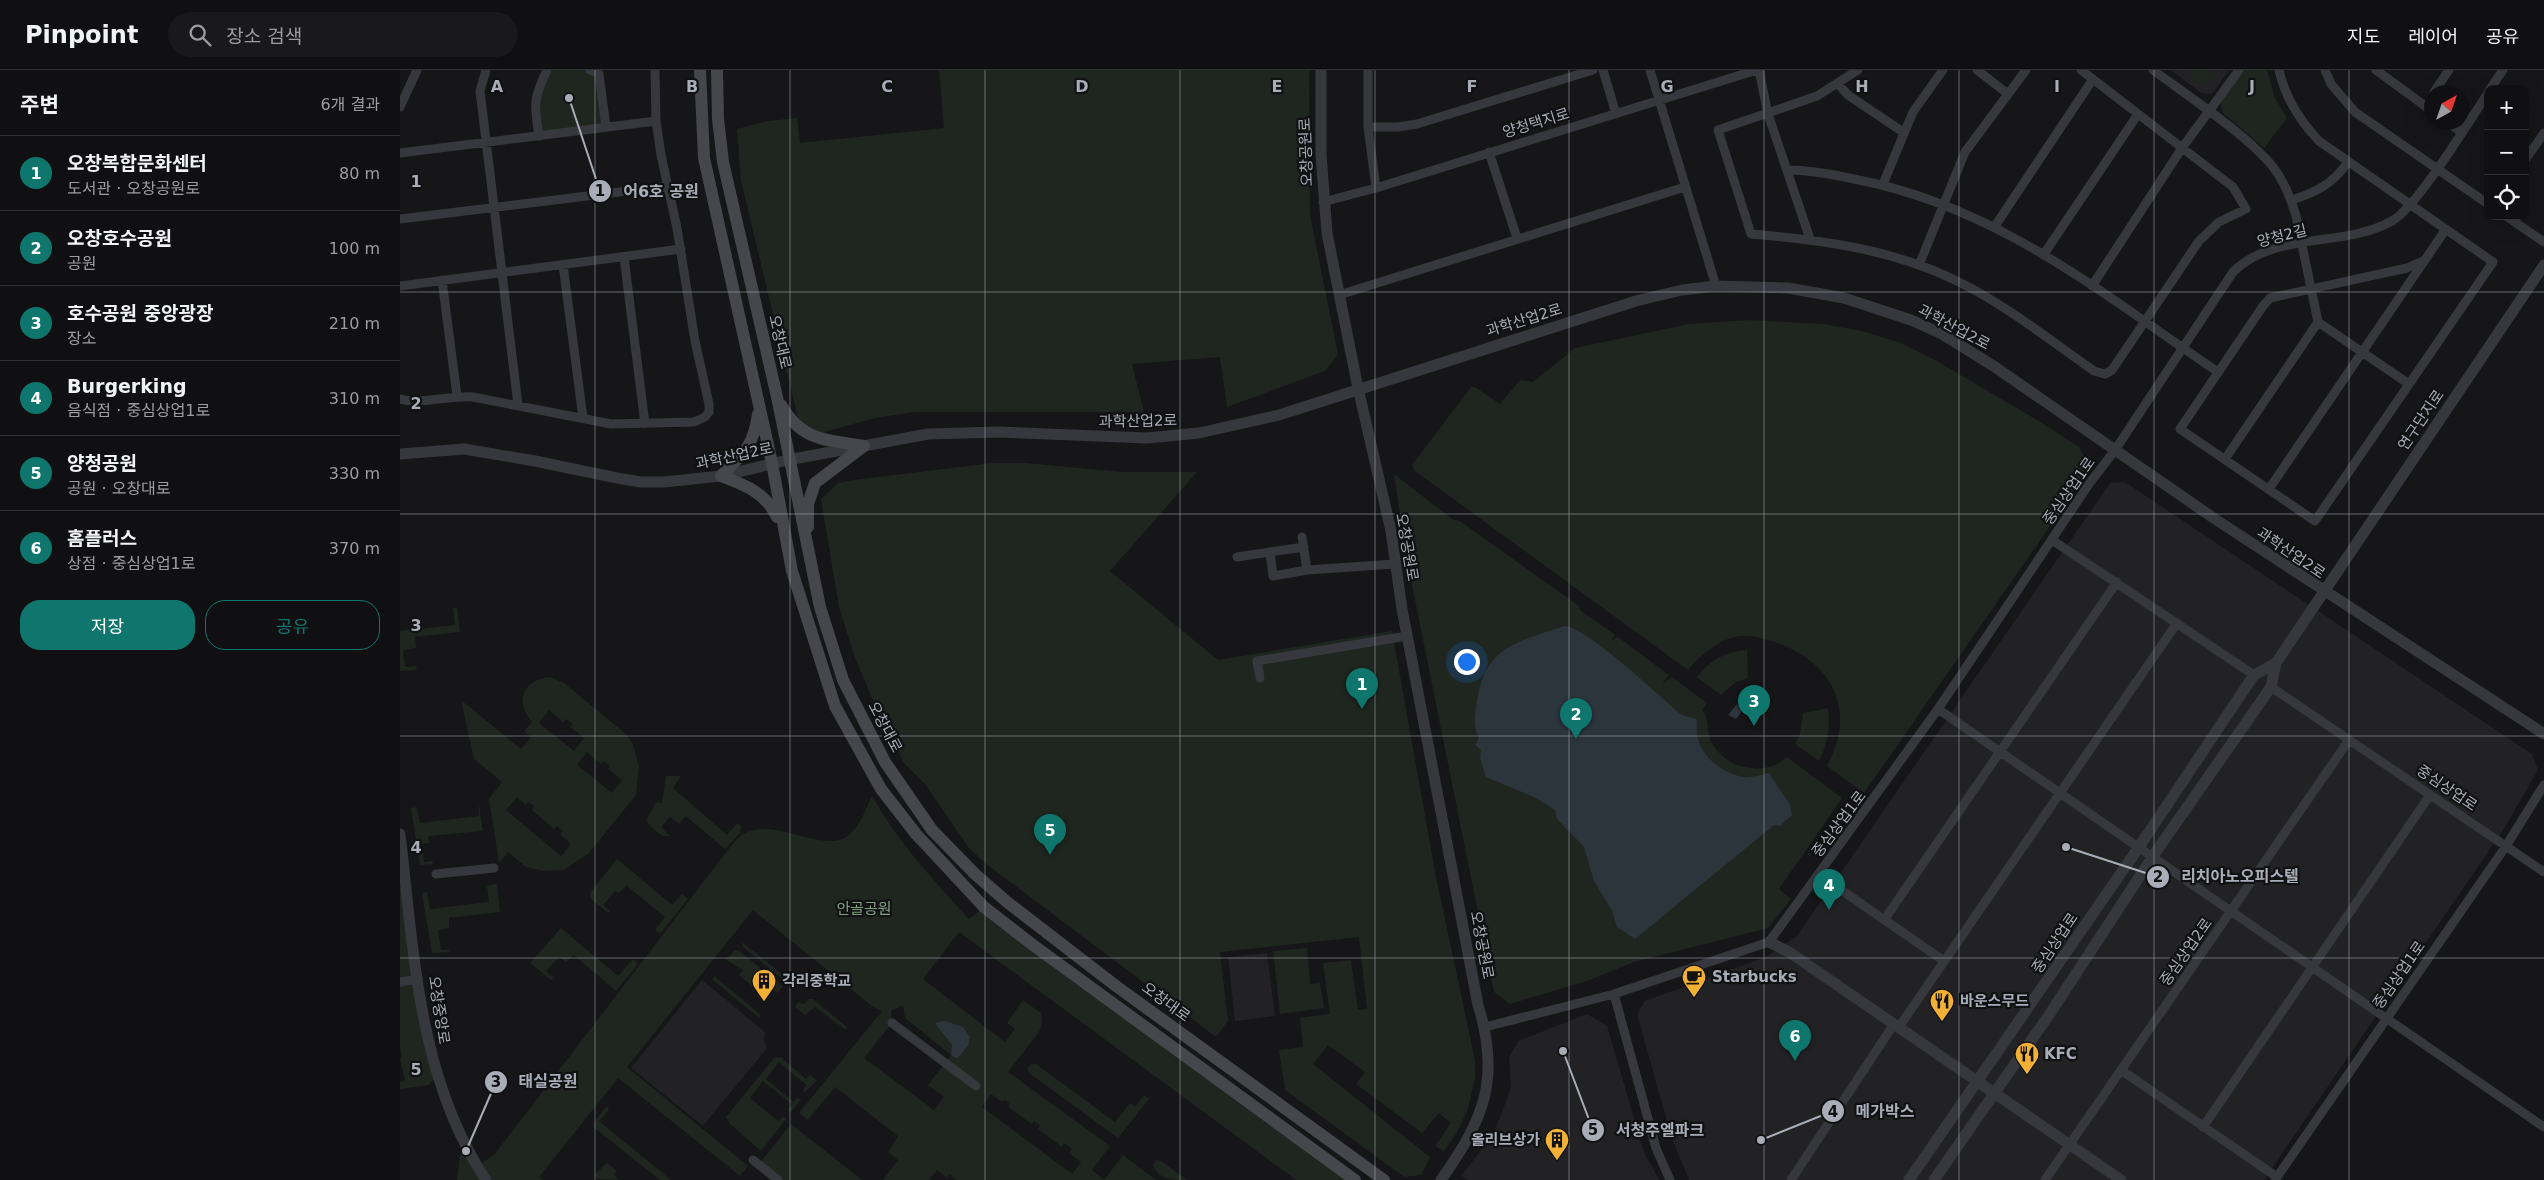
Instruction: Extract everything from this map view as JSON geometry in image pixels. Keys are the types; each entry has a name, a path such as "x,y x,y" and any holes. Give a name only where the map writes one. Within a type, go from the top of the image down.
{"main road":[{"path":"700,70 704,158 772,463 792,571 835,706 881,789 916,834 984,906 1355,1180"},
{"name":"오창대로","path":"718,70 718,119 723,162 776,397 820,606 843,680 885,762 937,835 988,886 1062,945 1384,1180"},
{"path":"776,397 797,428 810,436 823,440 864,446"},
{"path":"759,404 754,437 749,446 721,476 760,493 771,504 785,532"},
{"path":"807,547 808,504 815,483 864,446"}],"street":[{"path":"400,107 417,70"},
{"path":"486,70 480,91 492,208 518,405"},
{"path":"538,136 534,103 547,70"},
{"path":"590,70 599,74 606,127"},
{"path":"400,399 417,400 457,396 518,405 611,424 694,422 705,417 709,412 695,341 681,249 656,121 655,70"},
{"name":"오창공원로","path":"1321,70 1320,110 1323,202 1358,388 1391,531 1407,636 1478,1004 1485,1027 1488,1071 1483,1106 1470,1136 1440,1180"},
{"path":"1368,70 1368,127 1376,188"},
{"path":"1368,127 1398,127 1417,124 1593,70"},
{"path":"1603,70 1616,114"},
{"path":"1650,70 1716,286"},
{"path":"1758,70 1768,114 1810,239"},
{"name":"양청택지로","path":"1323,202 1376,188 1758,70"},
{"path":"1858,70 1838,84 1808,100 1718,130 1751,234 1810,239 1885,254 1919,265 1983,295 2100,373 2105,374 2112,370 2199,241 2219,222 2246,209 2232,187 2081,70"},
{"path":"1883,184 1903,132 1922,96 1943,70"},
{"path":"1977,70 2008,94"},
{"path":"1919,265 1965,152 2026,70"},
{"path":"2153,70 2260,153 2274,168 2292,200 2318,322 2409,384"},
{"path":"2092,286 2182,148 2239,70"},
{"path":"2279,70 2287,94 2308,129 2319,141 2493,262 2315,520 2180,429 2270,298 2407,268 2425,260"},
{"path":"2325,70 2331,84 2354,112 2484,201"},
{"path":"2376,70 2424,106"},
{"path":"2439,85 2449,70"},
{"path":"2493,85 2503,70"},
{"path":"1995,226 2093,79"},
{"path":"1838,84 1848,95 1903,132"},
{"name":"양청2길","path":"2115,450 2223,285 2241,264 2254,256 2272,250 2380,227 2394,220 2410,205 2484,99"},
{"path":"2044,254 2138,114"},
{"path":"400,153 656,121"},
{"path":"2529,154 2544,133"},
{"path":"1489,152 1517,238"},
{"path":"2292,200 2324,187 2348,162"},
{"path":"1787,170 1805,170 1883,184 1944,203 1995,226 2044,254 2218,372"},
{"path":"400,219 668,186"},
{"path":"1339,294 1685,186"},
{"path":"2512,220 2544,242"},
{"path":"2269,489 2446,230"},
{"path":"400,286 681,249"},
{"path":"624,257 645,424"},
{"path":"563,265 583,418"},
{"name":"연구단지로","path":"2324,592 2544,265"},
{"path":"442,280 457,396"},
{"name":"과학산업2로","path":"400,454 464,449 489,452 641,482 690,480 721,476 772,463 928,434 999,432 1126,438 1172,437 1199,433 1279,414 1636,301 1682,290 1716,286 1765,286 1812,291 1844,298 1910,320 1942,334 1995,367 2324,592 2544,734"},
{"path":"2225,459 2318,322"},
{"name":"중심상업1로","path":"1769,942 1938,708 2115,450"},
{"path":"2052,540 2254,675"},
{"path":"1237,557 1270,552 1303,542 1307,570"},
{"path":"1270,552 1273,576 1307,570 1395,564"},
{"path":"1884,920 2117,582"},
{"name":"중심상업로","path":"1934,1180 2051,1012 2153,856 2271,686 2276,663 2324,592"},
{"path":"1791,1180 2177,623"},
{"path":"1260,678 1257,660 1407,636"},
{"name":"중심상업로","path":"1910,1180 2139,847 2254,675 2276,663"},
{"name":"중심상업로","path":"2271,686 2544,872"},
{"path":"1938,708 2544,1127"},
{"name":"중심상업2로","path":"2046,1180 2349,740"},
{"name":"중심상업1로","path":"2276,1179 2506,846 2544,785"},
{"path":"2203,1127 2430,795"},
{"name":"오창중앙로","path":"400,834 427,1038 437,1076 462,1137 486,1180"},
{"path":"436,874 494,868"},
{"path":"1818,874 1944,961"},
{"path":"1485,1027 1614,994 1769,942 1789,952 2121,1180"},
{"path":"400,982 418,979"},
{"path":"1614,994 1656,1148 1670,1180"},
{"path":"892,1022 976,1086"},
{"path":"2121,1070 2276,1179"},
{"path":"754,1160 778,1180"}],"shaded area":[{"path":"2171,70 2229,70 2212,94 2201,93"},
{"path":"2125,482 2532,754 2538,770 2505,827 2264,1180 1689,1180 1672,1139 1637,1014 1645,1001 1766,957 1797,936 2110,483"},
{"path":"1564,626 1589,637 1682,715 1696,719 1699,742 1702,749 1713,762 1727,772 1743,777 1753,777 1769,773 1790,805 1792,815 1780,826 1774,825 1635,939 1617,927 1612,911 1594,881 1584,847 1557,819 1555,810 1536,798 1486,777 1480,758 1481,750 1475,745 1479,738 1475,724 1477,701 1487,668 1496,657 1518,642"},
{"path":"1737,704 1742,711 1736,719 1728,715"},
{"path":"1267,953 1275,1016 1235,1021 1228,957"},
{"path":"702,980 765,1032 764,1041 767,1048 703,1126 631,1068"},
{"path":"1587,1014 1607,1026 1644,1152 1659,1180 1467,1180 1461,1176 1490,1139 1500,1118 1511,1087 1509,1058 1518,1041"},
{"path":"945,1021 963,1027 970,1037 968,1046 957,1059 951,1055 952,1045 935,1023"}],"green space":[{"path":"547,70 590,70 599,74 606,127 539,136 536,94"},
{"path":"939,70 1309,70 1310,215 1338,354 1325,371 1227,407 1220,357 1132,364 1144,412 914,412 875,418 820,433 799,422 741,181 737,129 768,121 797,118 800,143 944,128"},
{"path":"2182,70 2216,70 2203,86"},
{"path":"2243,70 2267,70 2275,98 2287,118 2264,148 2223,113 2220,102"},
{"path":"1750,320 1823,324 1862,331 1901,343 1935,360 2079,447 2089,466 2044,535 1864,793 1827,766 1840,728 1840,711 1836,695 1828,680 1817,666 1802,655 1783,645 1765,639 1746,636 1734,637 1708,650 1688,670 1415,471 1412,465 1471,387 1475,387 1500,404 1520,380 1533,382 1575,348 1689,324"},
{"path":"993,463 1025,463 1122,472 1197,472 1110,571 1218,660 1392,631 1436,877 1475,1060 1475,1078 1468,1109 1456,1134 1444,1151 1435,1146 1451,1123 1439,1113 1422,1133 1356,1084 1365,1072 1328,1045 1313,1064 1430,1157 1421,1175 1404,1177 1285,1090 1279,1050 1303,1047 1300,1018 1330,1014 1323,963 1351,960 1358,1010 1367,1009 1359,937 1220,952 1228,1021 1216,1037 985,863 969,848 925,784 904,763 879,715 854,655 839,607 821,499 838,483"},
{"path":"1394,474 1452,519 1460,521 1579,606 1580,610 1615,635 1611,641 1618,637 1669,675 1662,684 1672,677 1707,703 1702,710 1707,720 1710,739 1724,757 1745,767 1756,768 1767,767 1787,757 1842,798 1779,889 1791,899 1768,928 1634,962 1587,981 1510,1004 1494,992 1407,560"},
{"path":"453,608 457,608 460,632 415,637 416,648 403,651 405,667 416,666 417,670 400,671 400,631 455,625"},
{"path":"1747,650 1748,678 1736,682 1721,695 1697,677 1713,661 1725,654"},
{"path":"550,677 564,683 626,734 633,744 639,767 636,795 589,853 564,870 543,871 526,867 508,852 499,863 489,799 502,782 474,759 461,700 521,749 531,737 524,731 532,722 523,707 524,693 533,682","holes":["549,710 563,722 566,719 573,724 570,727 584,738 574,751 539,723","587,752 601,764 604,761 610,766 608,769 622,780 612,793 577,765","517,797 526,805 528,802 534,806 532,810 554,829 557,826 563,831 560,834 571,844 561,856 506,810"]},
{"path":"1828,708 1828,735 1819,761 1795,744 1800,734 1803,713"},
{"path":"666,776 681,776 673,788 727,835 737,823 741,826 740,833 725,849 686,816 679,824 670,817 661,827 670,836 662,836 648,824 647,819 656,802 662,803"},
{"name":"안골공원","path":"872,796 905,845 969,919 984,907 1354,1180 1296,1180 959,932 923,979 1005,1042 1015,1029 1007,1023 1023,1000 1041,1013 1042,1024 1039,1032 1008,1072 1110,1146 1092,1170 1104,1180 956,1180 950,1174 947,1178 937,1170 929,1180 883,1180 898,1160 888,1152 898,1136 835,1087 808,1120 799,1113 882,1011 873,1007 753,910 627,1067 748,1166 740,1176 618,1078 539,1177 543,1180 457,1180 462,1137 477,1166 494,1155 727,851 743,834 756,830 771,829 829,841 841,839 855,829","holes":["903,1005 905,1018 951,1055 928,1085 944,1097 934,1110 864,1058 892,1023 891,1011","991,1094 1002,1102 1005,1100 1010,1104 1008,1107 1032,1124 1034,1121 1040,1125 1038,1129 1062,1147 1064,1143 1072,1149 1069,1153 1081,1162 1072,1174 982,1107"]},
{"path":"478,800 483,831 428,836 429,843 422,844 424,862 432,861 433,864 420,865 411,808 417,807 420,823 479,816"},
{"path":"617,859 672,905 682,894 688,899 660,934 655,930 665,917 626,885 619,893 615,891 603,905 610,911 608,913 590,898 590,893"},
{"path":"497,884 500,912 449,918 449,928 438,930 441,950 451,949 449,952 432,953 422,893 427,892 430,909 489,902 487,886"},
{"path":"400,889 407,889 437,1076 428,1085 400,1089 400,1082 405,1081 400,1058 402,1058 400,1045"},
{"path":"561,928 618,976 633,959 638,964 616,991 574,955 566,962 559,957 546,971 554,978 551,980 530,963"},
{"path":"742,942 788,979 786,982 743,947"},
{"path":"1307,948 1310,984 1320,983 1324,1008 1280,1014 1273,951"},
{"path":"735,950 739,951 783,986 777,993 762,982 760,984 756,981 752,986 739,975 743,970 726,960"},
{"path":"714,976 761,1015 759,1018 713,980"},
{"path":"809,999 813,999 847,1027 846,1030 815,1007 805,1015 795,1007 798,1002 804,1004"},
{"path":"781,1057 806,1079 810,1075 817,1080 805,1092 803,1091 806,1085 779,1062 766,1079 793,1102 797,1098 801,1099 791,1112 788,1110 792,1104 763,1081 750,1098 778,1121 783,1117 786,1119 761,1151 730,1124 726,1117 774,1058"},
{"path":"1031,1064 1036,1064 1115,1122 1130,1103 1135,1107 1144,1095 1149,1099 1118,1138 1029,1073 1027,1068"},
{"path":"607,1106 609,1110 599,1121 671,1180 660,1180 593,1127 594,1122"},
{"path":"791,1124 862,1180 778,1180 759,1164"},
{"path":"1123,1155 1156,1180 1104,1180"},
{"path":"1156,1160 1161,1161 1187,1180 1167,1178 1159,1174 1153,1165"},
{"path":"607,1163 617,1171 614,1175 619,1180 596,1179 595,1174"}],"place":[{"name":"어6호 공원","path":"569,98"},
{"name":"오창복합문화센터","path":"1362,709"},
{"name":"호수공원 중앙광장","path":"1754,726"},
{"name":"오창호수공원","path":"1576,739"},
{"name":"리치아노오피스텔","path":"2066,847"},
{"name":"양청공원","path":"1050,855"},
{"name":"Burgerking","path":"1829,910"},
{"name":"Starbucks","path":"1694,998"},
{"name":"각리중학교","path":"764,1002"},
{"name":"바운스무드","path":"1942,1022"},
{"name":"서청주엘파크","path":"1563,1051"},
{"name":"홈플러스","path":"1795,1061"},
{"name":"KFC","path":"2027,1075"},
{"name":"메가박스","path":"1761,1140"},
{"name":"태실공원","path":"466,1151"},
{"name":"올리브상가","path":"1557,1161"}]}
